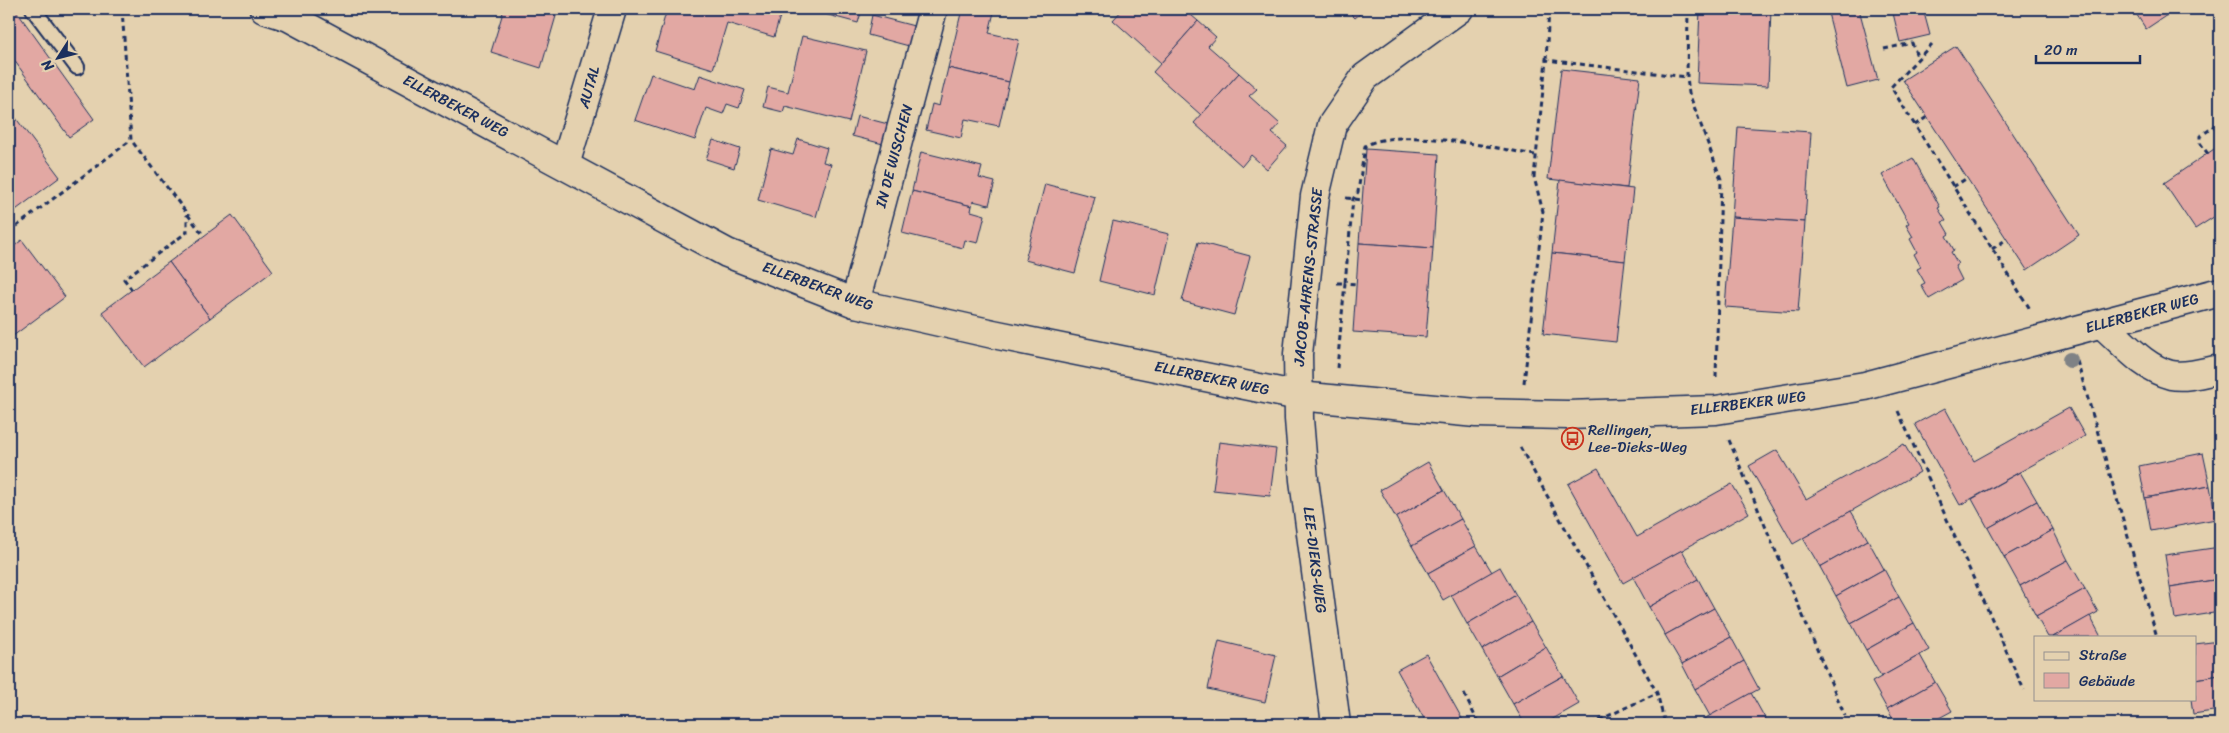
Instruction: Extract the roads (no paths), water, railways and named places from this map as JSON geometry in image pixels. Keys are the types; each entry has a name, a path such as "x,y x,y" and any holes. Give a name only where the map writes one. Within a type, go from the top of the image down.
{"street":[{"name":"AUTAL","path":"565,165 612,9"},
{"name":"IN DE WISCHEN","path":"855,303 933,9"},
{"name":"JACOB-AHRENS-STRASSE","path":"1299,396 1298,354 1307,282 1314,196 1332,125 1365,77 1459,9"},
{"name":"ELLERBEKER WEG","path":"281,12 727,253 855,303 993,334 1299,396 1476,413 1568,415 1716,410 1865,386 2103,325 2220,292"},
{"path":"2103,325 2150,366 2171,375 2196,374 2220,369"},
{"name":"LEE-DIEKS-WEG","path":"1299,396 1304,480 1336,724"}],"lane":[{"path":"33,9 77,67"}],"place":[{"name":"Rellingen, Lee-Dieks-Weg","path":"1572,439"}]}
